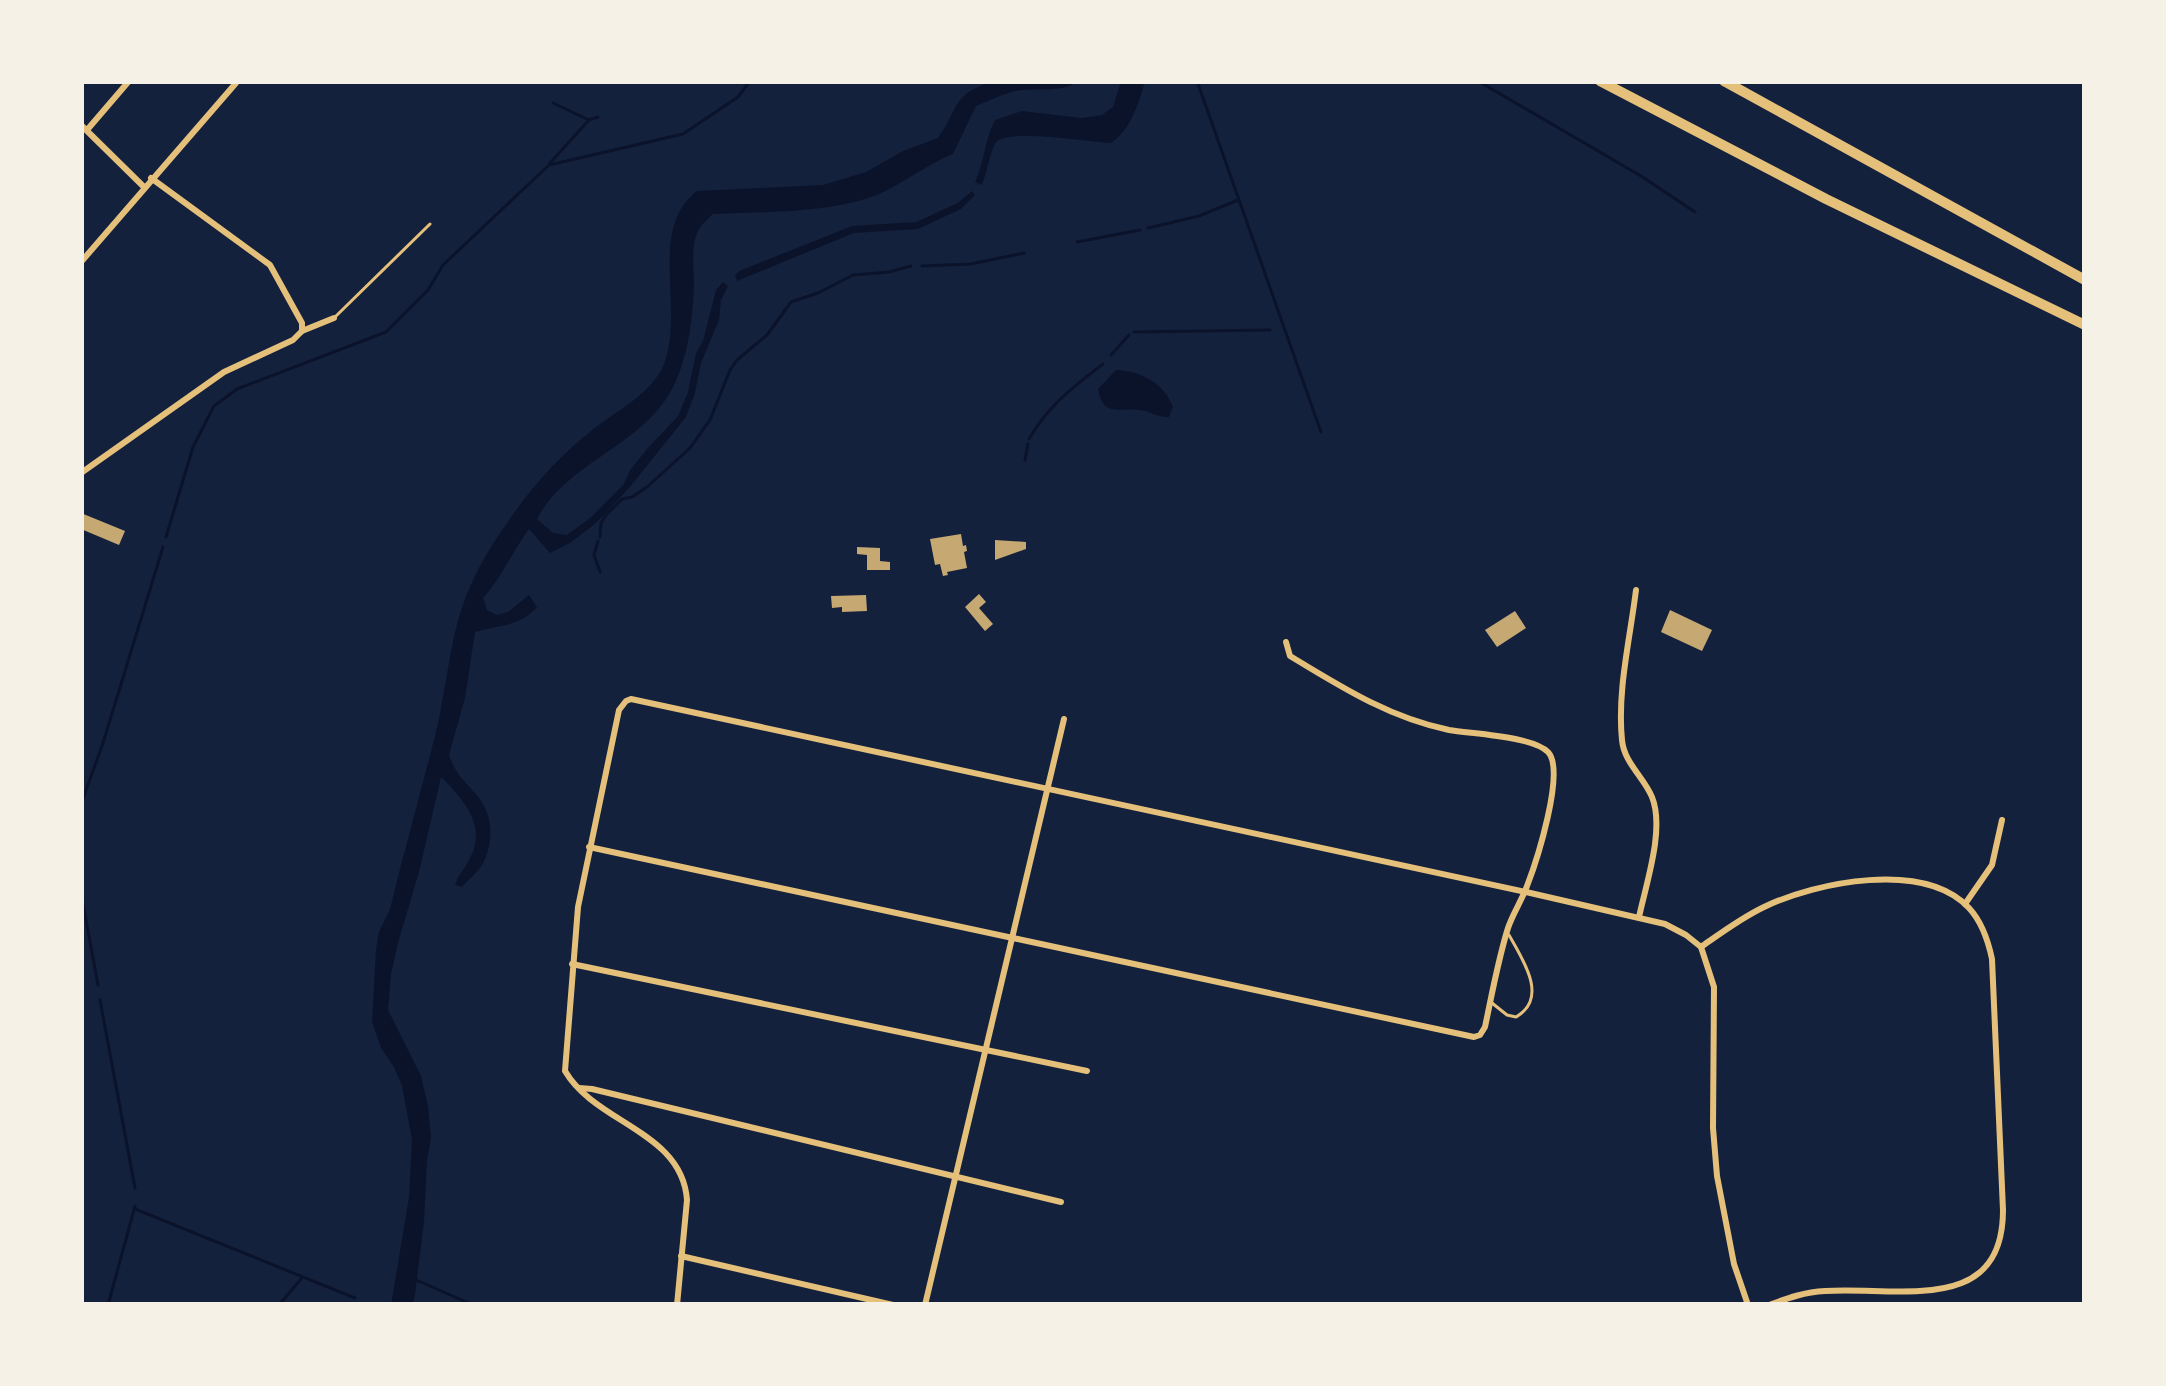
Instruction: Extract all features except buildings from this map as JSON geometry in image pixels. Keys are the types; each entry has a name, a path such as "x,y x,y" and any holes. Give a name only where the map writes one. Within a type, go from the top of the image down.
{"highway":[{"path":"1600,81 2085,325"},
{"path":"1724,81 2085,280"}],"street":[{"path":"129,81 84,127 144,187"},
{"path":"81,262 236,82"},
{"path":"152,178 270,265 302,323 302,332"},
{"path":"81,472 224,372 334,318"},
{"path":"1636,590 1624,681 1622,745 1652,796 1657,827 1640,917"},
{"path":"589,847 1480,1035 1507,932 1526,892 1544,830 1555,768 1549,753 1532,743 1446,729 1378,707 1290,656 1286,642"},
{"path":"677,1305 686,1192 677,1164 657,1144 595,1104 565,1071 578,907 589,847 619,710 626,701 638,699 1640,917 1676,930 1701,947 1714,987 1717,1176 1734,1264 1748,1305"},
{"path":"925,1305 1064,719"},
{"path":"1965,904 1992,865 2002,820"},
{"path":"1701,947 1767,906 1793,896 1885,880 1940,889 1965,904 1985,932 1992,958 2003,1195 1999,1249 1982,1273 1956,1286 1819,1291 1769,1305"},
{"path":"572,964 1087,1071"},
{"path":"576,1088 1061,1202"},
{"path":"681,1256 893,1305"}],"lane":[{"path":"334,318 430,224"},
{"path":"1491,1002 1516,1017 1531,1000 1531,980 1507,932"}],"water":[{"path":"995,81 1079,81 1057,89 1016,91 976,106 953,154 874,196 807,210 713,214 705,221 694,241 691,321 675,383 646,423 568,482 537,519 553,533 567,535 624,484 630,470 678,416 716,290 723,282 728,286 719,320 686,417 629,488 570,543 550,553 529,529 483,598 487,610 497,615 529,595 537,607 516,622 475,632 465,698 449,755 486,810 489,847 478,871 462,887 455,885 474,848 475,825 465,804 441,777 391,974 388,1010 421,1076 431,1139 415,1295 412,1305 391,1305 409,1197 412,1140 402,1086 372,1021 376,949 438,723 457,624 476,573 544,475 579,441 642,394 658,375 669,342 674,226 682,207 697,191 823,185 866,172 938,138 963,96"},
{"path":"1121,81 1145,81 1129,124 1111,143 1006,138 995,143 982,185 975,182 995,120 1022,111 1082,118 1102,115 1113,107"},
{"path":"972,191 975,195 961,209 918,229 854,233 737,281 739,271 852,226 916,222 958,203"},
{"path":"1116,370 1158,385 1173,407 1169,417 1108,408 1098,389"}],"waterway":[{"path":"166,537 193,447 214,406 237,389 386,332 428,290 443,265 549,165 683,134 738,97 750,81"},
{"path":"1197,81 1321,432"},
{"path":"1478,81 1695,212"},
{"path":"553,103 589,120"},
{"path":"550,163 589,120 598,117"},
{"path":"1148,228 1199,216 1238,200"},
{"path":"1077,242 1140,230"},
{"path":"922,266 971,264 1024,253"},
{"path":"600,537 605,516 622,499 647,487 690,448 710,420 730,370 767,335 791,302 853,275 911,266"},
{"path":"1134,332 1270,330"},
{"path":"1111,355 1129,335"},
{"path":"1029,439 1053,407 1103,364"},
{"path":"1025,460 1028,444"},
{"path":"598,541 594,555 600,572"},
{"path":"81,804 163,547"},
{"path":"81,893 98,985"},
{"path":"100,1000 135,1188"},
{"path":"108,1305 135,1206"},
{"path":"135,1209 355,1298"},
{"path":"279,1305 301,1279"},
{"path":"414,1279 473,1305"}]}
